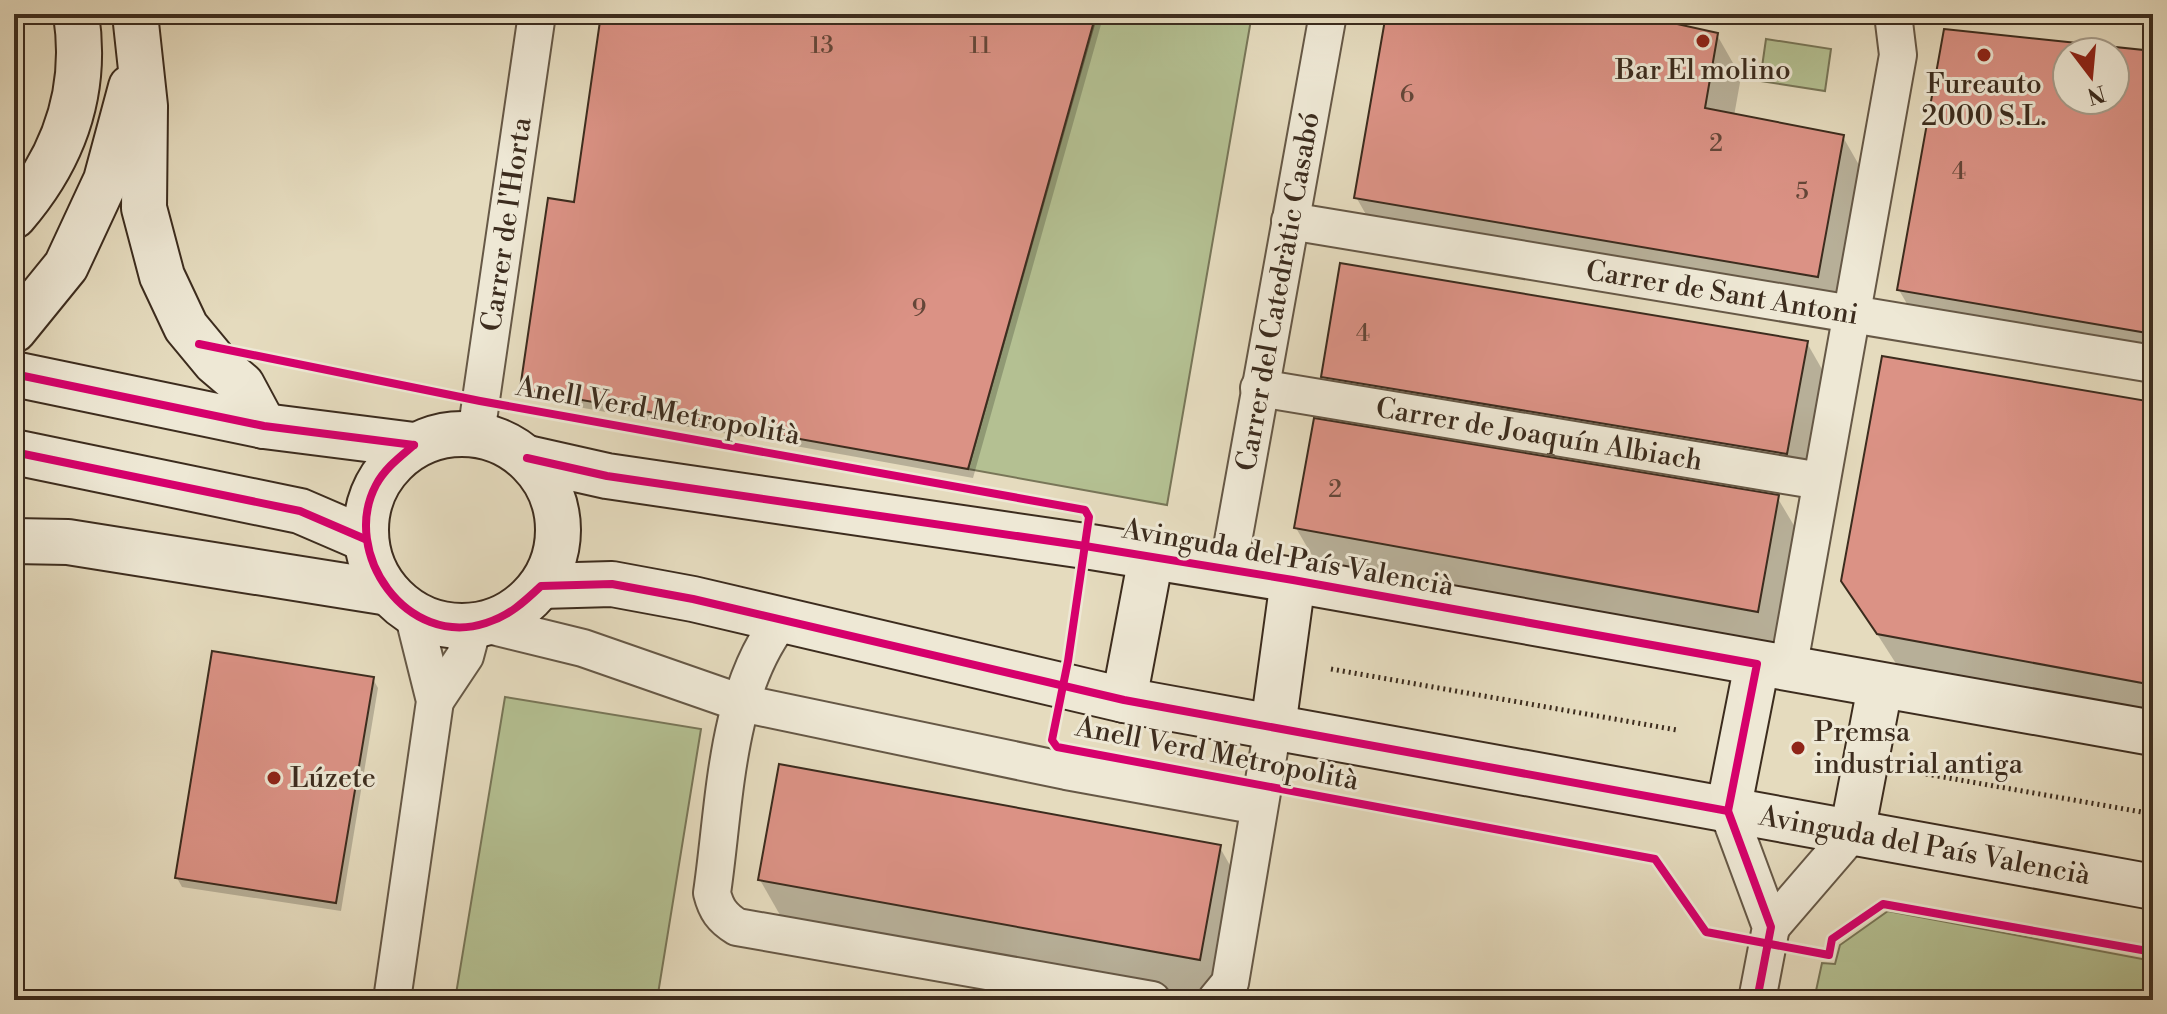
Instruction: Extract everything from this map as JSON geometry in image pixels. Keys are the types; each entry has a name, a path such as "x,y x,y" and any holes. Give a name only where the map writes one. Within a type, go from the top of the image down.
{"street":[{"path":"14,216 40,185 72,118 79,37 76,14"},
{"path":"135,14 145,106 144,208 162,276 186,327 215,362 242,385 264,426"},
{"name":"Carrer de l'Horta","path":"476,434 537,14"},
{"name":"Carrer del Catedràtic Casabó","path":"1228,569 1328,14"},
{"path":"1771,927 1728,811 1773,667 1821,481 1898,55 1893,14"},
{"path":"14,330 66,266 106,180 124,105 139,66"},
{"name":"Carrer de Sant Antoni","path":"1290,221 2153,364"},
{"path":"14,374 264,426 414,445"},
{"name":"Carrer de Joaquín Albiach","path":"1259,388 1821,481"},
{"path":"392,1000 435,701 465,656 479,625 516,610 541,586 556,554 559,518 549,485 527,458 503,442 476,434 444,435 414,445 392,463 376,485 367,512 365,539 373,569 401,603 435,701"},
{"path":"14,452 300,511 365,539"},
{"name":"Avinguda del País Valencià","path":"527,458 607,476 1228,569 2153,733"},
{"path":"14,541 68,542 401,603 443,625 479,625 583,648 681,679 741,703 1066,771 1259,806"},
{"path":"1124,700 1151,557"},
{"path":"1216,1000 1230,983 1273,727 1293,580"},
{"name":"Avinguda del País Valencià","path":"541,586 612,584 693,599 780,622 1124,700 2153,887"},
{"path":"780,622 750,669 741,703 712,893 716,908 725,920 737,927 1152,1000"},
{"path":"1757,1000 1771,927 1852,833 1880,687"}],"path":[{"path":"1331,669 1677,730"},
{"path":"1926,774 2153,814"}],"green space":[{"path":"1097,14 1252,14 1167,505 968,469"},
{"path":"1766,39 1831,49 1825,91 1760,81"},
{"path":"505,697 701,729 657,1000 455,1000"},
{"path":"1888,911 2153,961 2153,1000 1814,1000 1822,963 1835,964 1840,945"}],"building":[{"path":"601,14 1096,14 968,469 520,389 548,198 574,202"},
{"path":"1386,14 1632,14 1718,33 1705,108 1844,135 1818,277 1354,198"},
{"path":"1944,29 2051,40 2051,116 2131,116 2131,49 2153,51 2153,334 1897,290"},
{"path":"1340,263 1808,341 1787,454 1321,377"},
{"path":"1882,356 2153,402 2153,685 1877,634 1841,581"},
{"path":"1314,418 1779,495 1758,612 1294,528"},
{"name":"Lúzete","path":"212,651 374,677 336,903 175,878"},
{"path":"779,764 1221,845 1200,960 758,880"}],"cycle path":[{"name":"Anell Verd Metropolità","path":"199,344 480,401 1085,510 1089,517 1068,661 1052,740 1057,747 1655,859 1706,932 1829,955 1832,939 1883,904 2153,952"},
{"path":"14,374 264,426 414,445"},
{"path":"414,445 388,468 376,485 367,512 367,539 374,565 388,589 407,609 430,622 457,627 486,623 509,612 541,586 612,584 693,599 1124,700 1728,811"},
{"path":"14,452 300,511 365,539"},
{"path":"527,458 607,476 1085,546 1293,580 1757,664 1728,811"},
{"path":"1728,811 1771,927 1757,1000"}],"place":[{"name":"Bar El molino","path":"1703,41"},
{"name":"Fureauto 2000 S.L.","path":"1984,55"},
{"name":"Premsa industrial antiga","path":"1798,748"},
{"name":"Lúzete","path":"274,778"}]}
